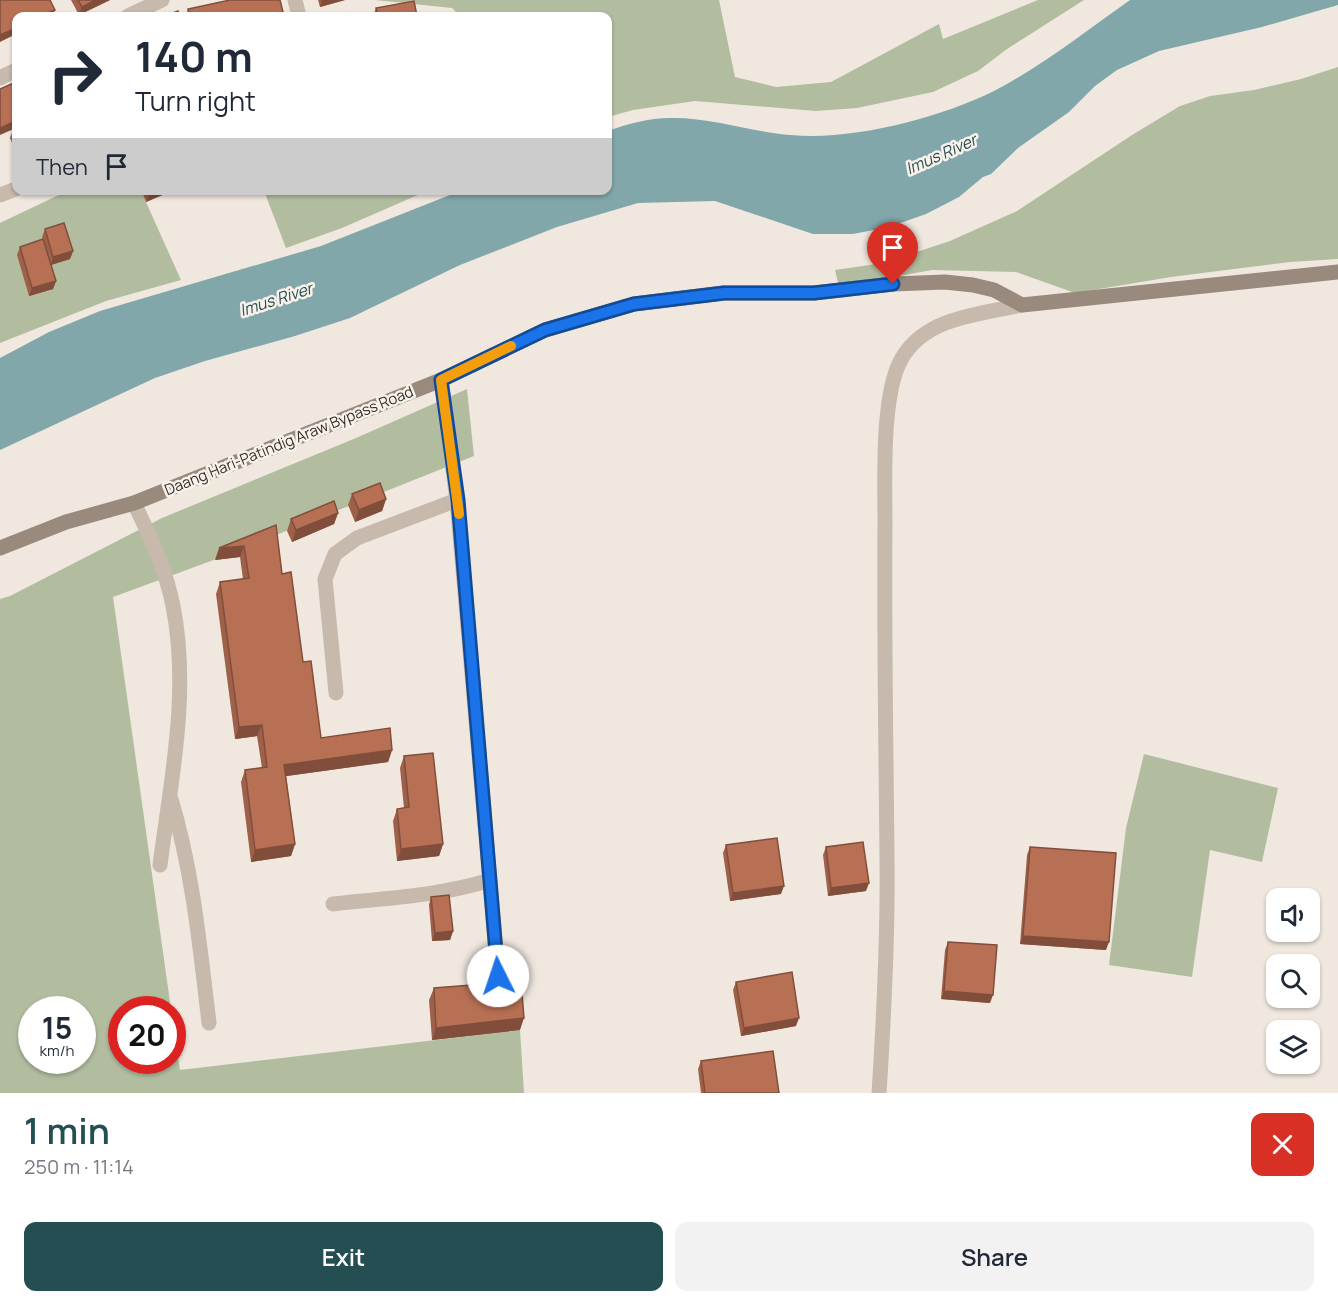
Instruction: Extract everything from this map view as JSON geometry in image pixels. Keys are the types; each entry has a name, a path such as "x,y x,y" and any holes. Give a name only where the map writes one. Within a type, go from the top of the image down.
{"main road":[{"path":"1022,305 1338,272"},
{"name":"Daang Hari-Patindig Araw Bypass Road","path":"0,548 66,522 134,503 441,380 545,330 634,304 724,293 814,293 893,284 945,282 994,290 1022,305"}],"street":[{"path":"136,12 162,0"},
{"path":"879,1093 887,956 885,480 891,384 902,358 921,336 951,320 1022,305"},
{"path":"441,380 458,500 498,976"},
{"path":"336,693 325,579 335,554 357,538 458,500"},
{"path":"134,503 154,543 173,605 179,661 178,734 160,865"},
{"path":"169,792 183,840 209,1023"},
{"path":"333,904 440,892 490,880"}],"green space":[{"path":"375,0 719,0 735,77 776,87 831,82 939,24 943,39 1038,0 1084,0 1007,49 978,71 933,92 857,108 816,111 695,101 633,110 612,116 612,12 456,12 452,8"},
{"path":"1338,67 1338,259 1290,262 1171,277 1075,293 1016,272 932,270 839,287 835,270 883,263 950,241 1017,211 1180,106 1210,96 1254,90 1301,79"},
{"path":"59,195 143,195 181,280 106,301 0,343 0,223"},
{"path":"266,195 418,195 342,228 286,248"},
{"path":"467,389 474,456 211,561 113,597 169,996 108,996 108,1074 186,1074 186,1069 520,1030 524,1093 0,1093 0,599 162,518 356,438"},
{"path":"1144,754 1278,788 1262,862 1210,850 1192,977 1109,965 1126,828"}],"water":[{"name":"Imus River","path":"1130,0 1338,0 1338,5 1262,27 1159,51 1117,70 1095,86 1069,112 1018,148 991,174 983,177 959,197 926,214 889,227 853,234 813,234 715,201 638,203 557,227 460,265 350,318 155,378 0,450 0,358 49,332 100,311 321,246 450,195 612,195 612,130 623,126 662,118 685,118 791,135 815,136 867,131 922,118 972,101 1012,81"}],"building":[{"path":"0,0 50,0 55,10 50,12 12,12 12,30 0,35"},
{"path":"78,0 96,0 82,7"},
{"path":"230,0 280,0 283,12 189,12 188,9"},
{"path":"414,1 416,12 377,12 376,8"},
{"path":"12,84 12,123 0,128 0,89"},
{"path":"64,223 73,251 53,257 45,229"},
{"path":"43,239 56,281 32,288 20,247"},
{"path":"380,483 386,499 359,510 352,494"},
{"path":"334,501 338,513 296,530 291,519"},
{"path":"276,525 282,574 291,572 303,662 311,661 321,738 390,728 392,750 284,765 295,844 255,850 245,770 267,767 262,725 239,727 220,582 249,578 244,546 219,548"},
{"path":"433,753 443,844 401,849 397,809 409,807 404,756"},
{"path":"777,838 784,886 733,893 726,845"},
{"path":"863,842 869,883 831,888 826,847"},
{"path":"1030,847 1116,853 1109,942 1023,936"},
{"path":"449,895 453,931 435,933 431,897"},
{"path":"948,942 997,945 993,995 944,991"},
{"path":"792,972 799,1018 744,1028 736,982"},
{"path":"521,981 524,1018 436,1028 434,988"},
{"path":"773,1051 779,1093 705,1093 701,1061"}],"slow traffic":[{"path":"459,514 441,380 511,346"}],"route":[{"path":"498,976 458,500 441,380 545,330 634,304 724,293 814,293 893,284"}]}
